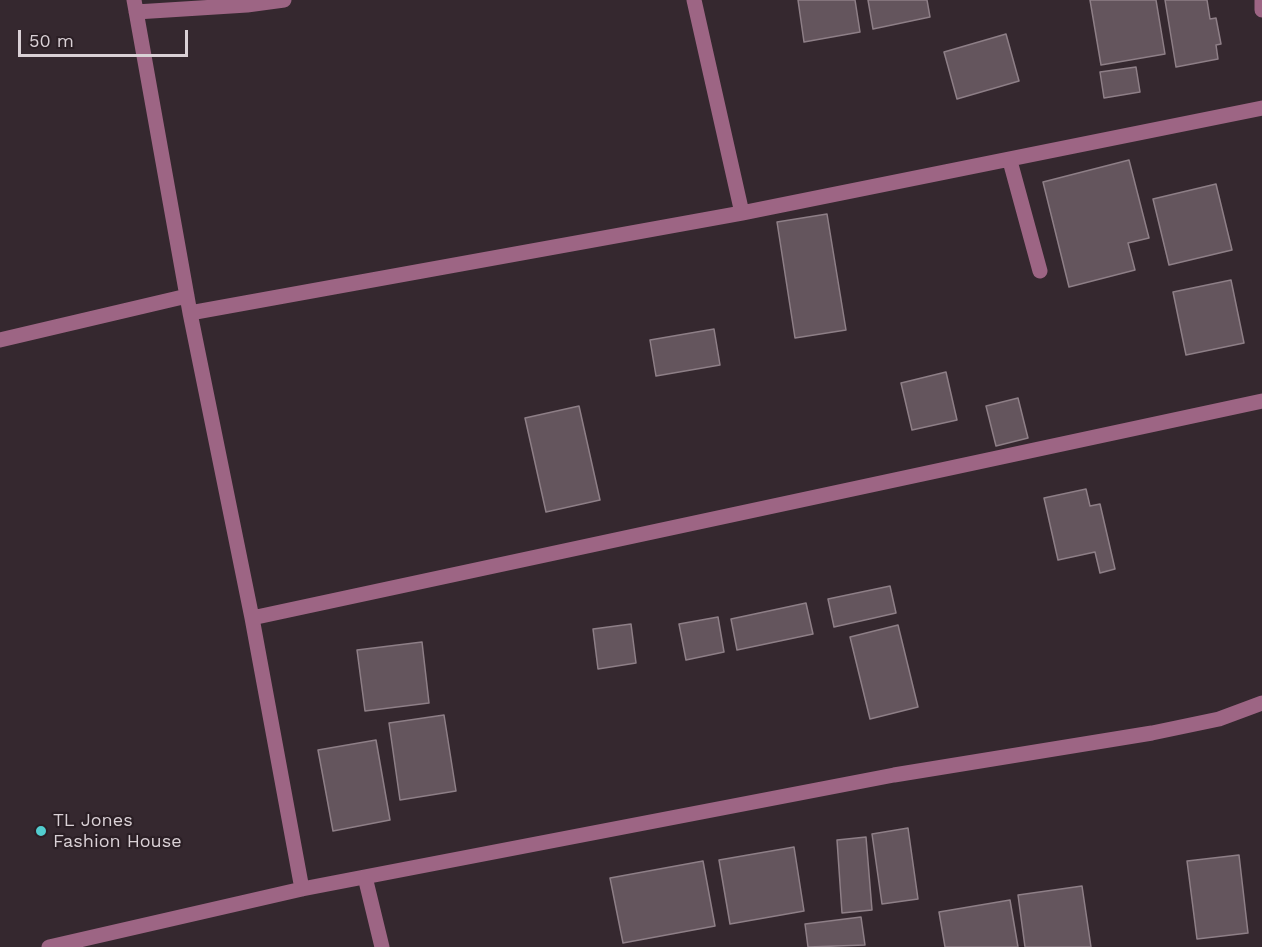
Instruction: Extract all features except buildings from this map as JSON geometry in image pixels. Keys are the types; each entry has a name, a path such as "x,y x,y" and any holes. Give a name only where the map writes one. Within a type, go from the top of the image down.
{"street":[{"path":"284,0 135,6 189,312 252,618 302,889"},
{"path":"694,0 742,213"},
{"path":"1262,0 1262,10"},
{"path":"189,312 742,213 1010,161 1262,108"},
{"path":"1010,161 1040,271"},
{"path":"0,340 187,296"},
{"path":"252,618 1262,401"},
{"path":"50,947 302,889 894,775 1152,733 1219,719 1262,703"},
{"path":"365,877 382,947"}],"place":[{"name":"TL Jones Fashion House","path":"41,831"}]}
